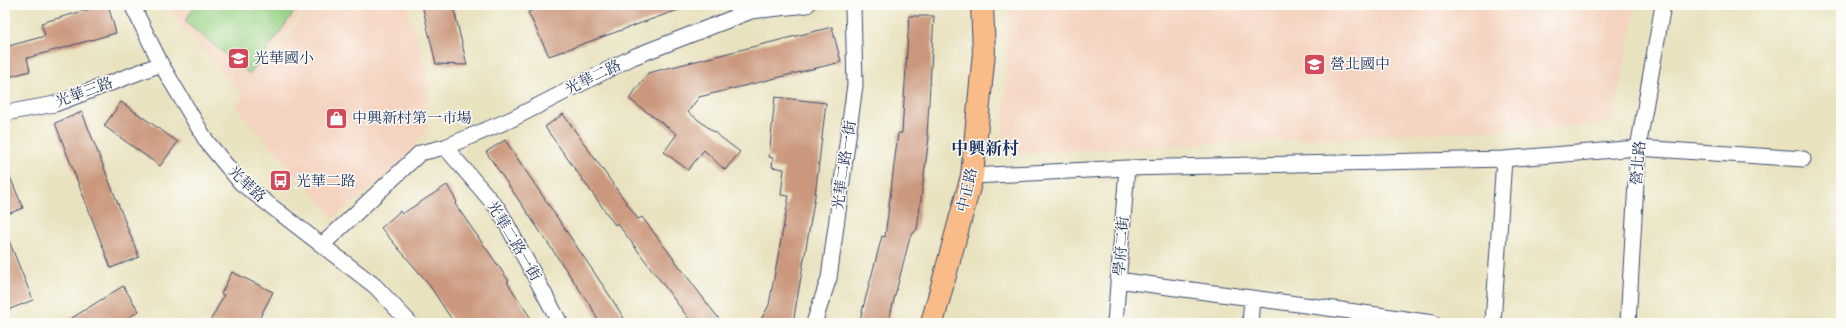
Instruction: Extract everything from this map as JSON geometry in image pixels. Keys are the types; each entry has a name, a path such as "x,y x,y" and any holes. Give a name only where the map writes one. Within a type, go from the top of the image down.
{"main road":[{"name":"中正路","path":"932,323 972,176 984,52 982,5"}],"street":[{"name":"光華路","path":"132,5 161,64 207,142 242,183 375,286 410,323"},
{"name":"光華二路","path":"322,245 420,153 445,147 512,119 633,57 750,8 807,5"},
{"name":"光華二路一街","path":"814,323 829,278 854,85 853,5"},
{"name":"營北路","path":"1628,323 1638,148 1663,5"},
{"name":"光華三路","path":"5,113 55,104 161,64"},
{"name":"光華二路一街","path":"445,147 499,210 560,323"},
{"path":"972,176 1127,168 1504,158 1638,148 1803,159"},
{"path":"1493,323 1504,158"},
{"name":"學府二街","path":"1115,323 1127,168"},
{"path":"1118,280 1252,299 1343,316 1433,323"},
{"path":"1250,323 1252,299"}],"shaded area":[{"name":"中興新村第一市場","path":"171,5 306,5 248,88 312,5 407,5 427,74 426,131 400,165 334,217 235,106 243,95 176,21"},
{"name":"營北國中","path":"1009,5 1636,5 1612,124 1003,154"}],"green space":[{"name":"光華國小","path":"195,5 299,5 250,74 185,22"}],"building":[{"path":"108,5 116,33 27,58 30,71 5,78 5,47 45,36 41,23"},
{"path":"422,5 453,5 467,65 436,64"},
{"path":"547,5 686,5 686,7 549,56 528,12"},
{"path":"909,16 934,16 927,136 929,137 917,229 910,237 888,323 859,323 882,236 885,237 898,133 902,133"},
{"path":"832,27 841,62 699,97 688,112 740,152 725,170 704,150 688,170 664,152 677,134 629,99 648,73"},
{"path":"775,97 826,103 815,196 793,323 759,323 769,305 789,196 781,195 784,169 772,167 773,158 769,157"},
{"path":"121,102 178,142 160,166 104,126"},
{"path":"82,112 139,257 111,268 55,123"},
{"path":"563,114 638,219 642,217 722,323 692,323 617,223 615,225 545,127"},
{"path":"505,140 627,323 599,323 592,308 486,152"},
{"path":"5,165 23,208 5,215"},
{"path":"447,185 457,202 455,204 509,281 507,282 534,323 454,323 428,283 381,228 400,211 402,214"},
{"path":"5,231 33,300 5,311"},
{"path":"232,272 273,292 257,323 209,323 224,295 221,294"},
{"path":"123,286 139,311 120,323 64,323"}],"place":[{"name":"光華國小","path":"239,58"},
{"name":"營北國中","path":"1315,64"},
{"name":"中興新村第一市場","path":"336,118"},
{"name":"光華二路","path":"280,181"}],"district":[{"name":"中興新村","path":"985,148"}]}
